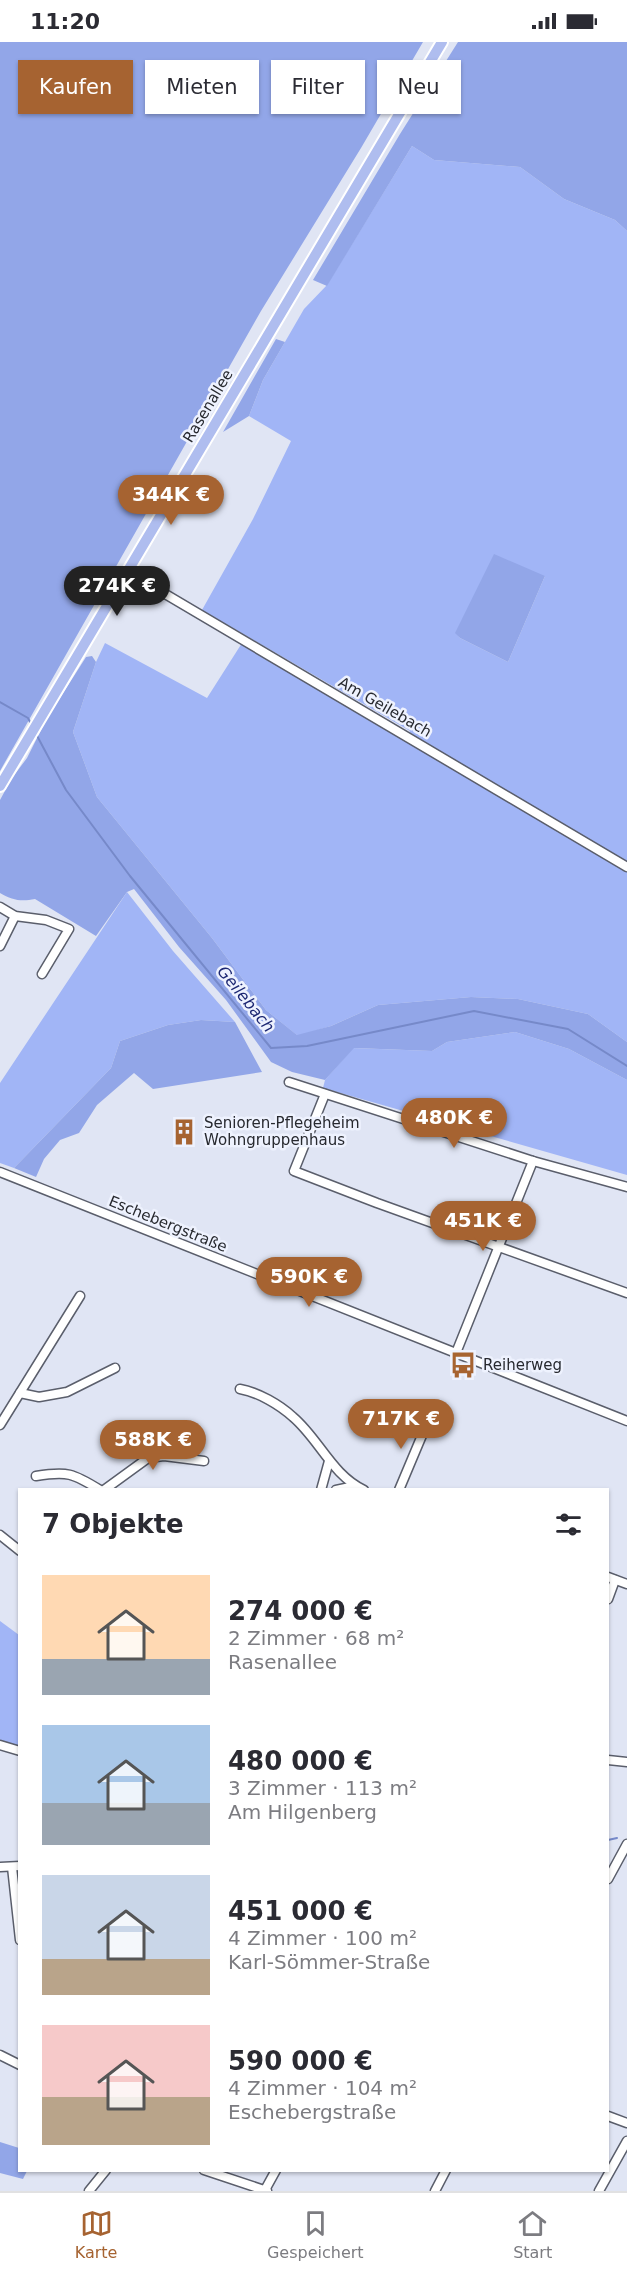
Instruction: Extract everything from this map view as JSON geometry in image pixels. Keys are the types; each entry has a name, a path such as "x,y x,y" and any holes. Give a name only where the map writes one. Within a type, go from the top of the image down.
{"main road":[{"name":"Rasenallee","path":"0,786 442,42"}],"street":[{"name":"Am Geilebach","path":"128,572 627,867"},
{"path":"0,907 15,916 46,920 69,929 42,974"},
{"path":"0,946 15,916"},
{"path":"289,1082 533,1161 627,1187"},
{"path":"326,1094 294,1171 627,1293"},
{"path":"456,1353 533,1161"},
{"name":"Eschebergstraße","path":"1,1173 627,1421"},
{"path":"0,1425 80,1296"},
{"path":"21,1393 39,1397 67,1392 115,1368"},
{"path":"240,1389 265,1398 294,1418 329,1461 360,1488"},
{"path":"400,1488 428,1421"},
{"path":"105,1488 148,1458 164,1456 204,1461"},
{"path":"322,1488 329,1461"},
{"path":"36,1476 62,1472 98,1488"},
{"path":"346,1488 356,1486"},
{"path":"0,1535 18,1546"},
{"path":"611,1578 627,1584"},
{"path":"0,1745 18,1750"},
{"path":"609,1760 627,1762"},
{"path":"609,1877 627,1845"},
{"path":"0,1867 16,1866 18,1903"},
{"path":"0,2055 18,2064"},
{"path":"609,2116 627,2123"},
{"path":"599,2191 627,2141"},
{"path":"89,2191 104,2172"},
{"path":"210,2172 266,2191 275,2172"},
{"path":"435,2191 445,2172"}],"shaded area":[{"path":"0,42 423,42 412,60 377,60 377,114 381,114 261,311 0,771"},
{"path":"458,42 627,42 627,231 615,220 564,199 520,167 434,160 412,146 327,286 313,280 413,114 461,114 461,60 447,60"},
{"path":"412,146 434,160 520,167 564,199 615,220 627,231 627,1042 588,1014 518,999 471,997 378,1005 331,1026 298,1036 266,1010 212,938 97,797 73,732 96,662 105,643 207,698 242,643 405,739 410,731 202,610 253,519 291,441 249,416 263,380 304,309 327,285","holes":["545,576 508,662 460,638 456,633"]},
{"path":"276,339 285,342 263,380 249,416 223,432"},
{"path":"494,554 545,576 508,662 460,638 455,633"},
{"path":"92,656 96,662 73,732 97,797 212,938 266,1010 297,1035 331,1026 378,1005 471,997 518,999 588,1014 627,1042 627,1080 569,1049 515,1032 447,1042 432,1051 354,1048 325,1080 292,1072 271,1062 226,1000 179,947 134,889 127,892 96,936 35,899 17,900 0,893 0,800 12,778 27,758 46,720 86,657"},
{"path":"127,892 173,951 235,1022 201,1020 168,1025 120,1041 111,1068 14,1168 0,1163 0,1083"},
{"path":"201,1020 235,1022 262,1072 153,1089 134,1073 97,1105 79,1133 60,1140 44,1159 36,1177 14,1168 111,1068 120,1041 168,1025"},
{"path":"515,1032 569,1049 627,1080 627,1175 323,1088 325,1080 353,1048 432,1051 447,1042"},
{"path":"0,1621 18,1634 18,1746 0,1740"},
{"path":"0,2142 18,2148 18,2172 26,2172 23,2179 0,2173"}],"waterway":[{"name":"Geilebach","path":"0,702 28,718 31,724"},
{"name":"Geilebach","path":"35,732 66,790 130,876 271,1048 307,1046 474,1011 568,1029 627,1066"},
{"path":"609,1840 617,1838"}],"place":[{"name":"Senioren-Pflegeheim Wohngruppenhaus","path":"184,1132"},
{"name":"Reiherweg","path":"463,1365"}]}
